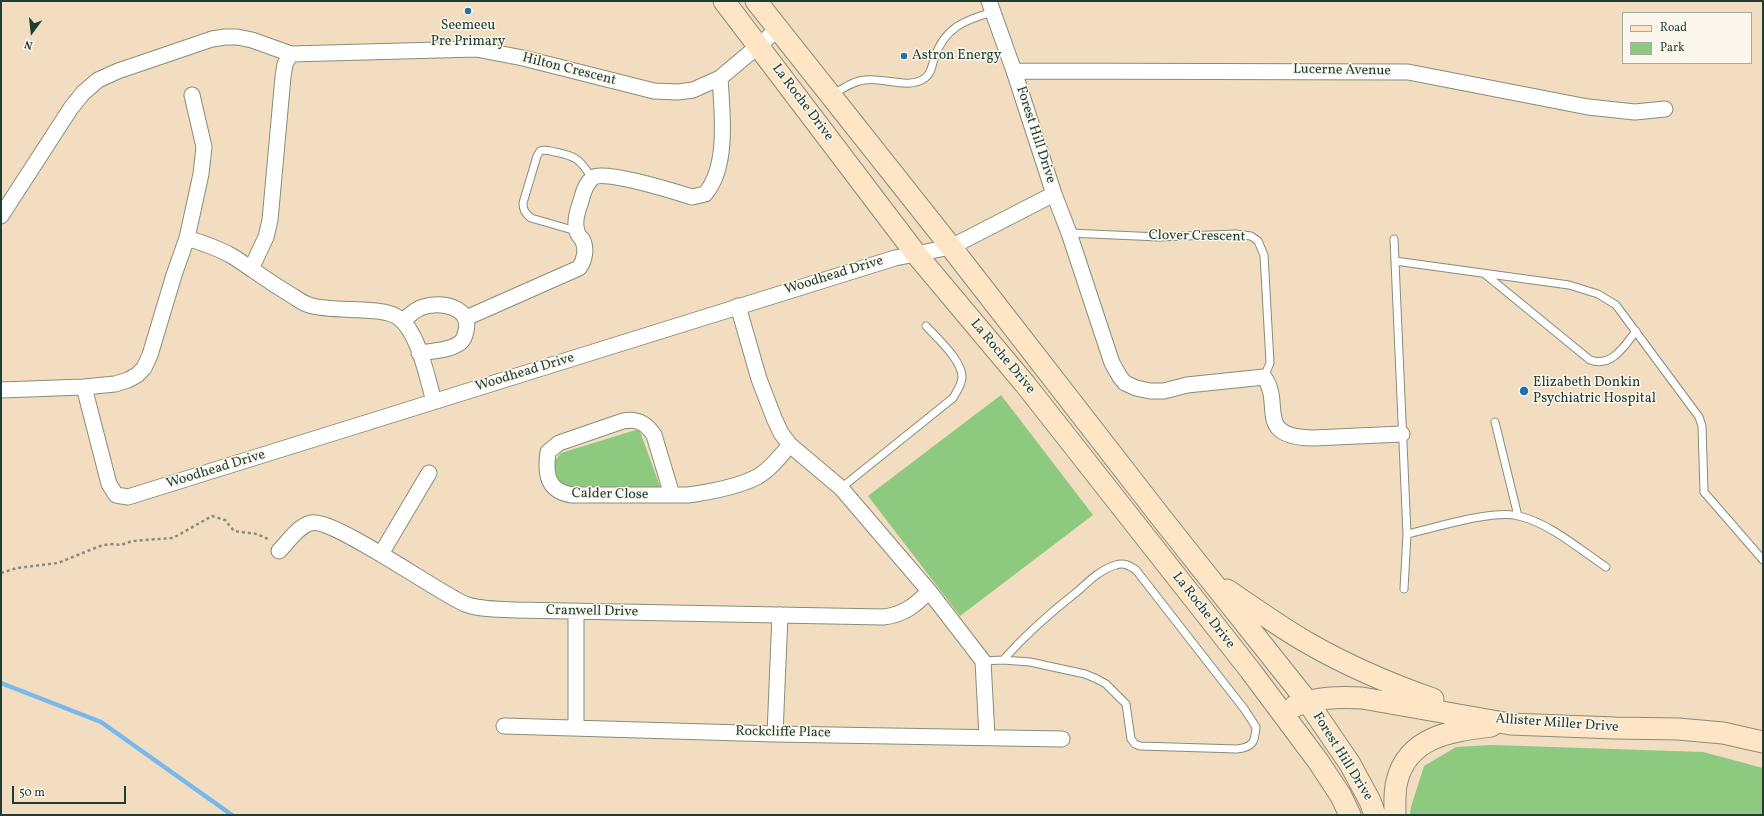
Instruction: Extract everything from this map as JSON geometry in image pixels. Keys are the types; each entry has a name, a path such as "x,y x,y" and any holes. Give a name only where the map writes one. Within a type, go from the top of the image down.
{"street":[{"name":"La Roche Drive","path":"724,1 916,254 1025,384 1282,712"},
{"name":"La Roche Drive","path":"756,1 952,247 1163,520 1307,701"},
{"name":"Forest Hill Drive","path":"916,254 952,247 1054,194 1014,71 991,7"},
{"name":"Hilton Crescent","path":"291,54 476,49 523,58 654,91 678,92 693,90 720,78 778,29"},
{"path":"1,216 71,108 98,80 118,71 212,39 236,37 252,40 291,54 285,64 283,77 270,220 266,236 251,269"},
{"name":"Lucerne Avenue","path":"1014,71 1408,72 1588,107 1635,112 1666,109"},
{"path":"466,318 579,268 582,264 585,250 583,241 576,231 577,217 586,185 592,178 596,176 613,176 692,197 705,194 714,180 720,154 723,120 720,78"},
{"path":"1,390 84,387 115,384 128,380 137,375 144,368 150,355 174,275 187,238 201,174 204,146 192,95"},
{"path":"1054,194 1069,233 1112,363 1125,383 1150,392 1164,391 1187,385 1264,377 1270,385 1272,413 1277,426 1286,434 1301,438 1402,434"},
{"path":"187,238 210,245 230,255 309,305 326,309 388,313 398,317 403,321 411,334 419,353 434,401"},
{"name":"Woodhead Drive","path":"84,387 111,489 116,495 122,497 135,495 738,306 895,258 916,254"},
{"path":"403,321 413,312 422,307 434,305 445,306 458,310 466,318 467,329 465,337 461,342 450,347 419,353"},
{"path":"738,306 759,379 781,432 790,445 840,488 929,591 982,661 987,737"},
{"name":"Calder Close","path":"672,495 654,434 649,426 639,421 631,420 616,424 559,443 548,452 546,463 548,479 558,491 564,494 572,495 672,495 688,495 706,493 757,477 768,469 790,445"},
{"path":"381,554 429,473"},
{"name":"Cranwell Drive","path":"281,548 301,528 311,523 322,523 381,554 455,599 482,608 576,612 893,616 916,605 929,591"},
{"path":"1211,580 1282,627 1337,658 1394,685 1506,723"},
{"path":"576,612 576,727"},
{"path":"775,734 780,615"},
{"name":"Allister Miller Drive","path":"1282,712 1307,701 1343,697 1362,698 1506,723 1678,729 1723,733 1763,742"},
{"name":"Forest Hill Drive","path":"1307,701 1350,764 1370,801 1375,815"},
{"name":"Forest Hill Drive","path":"1282,712 1338,790 1350,815"},
{"path":"1394,815 1396,782 1400,770 1407,758 1417,748 1438,735 1506,723"},
{"name":"Rockcliffe Place","path":"504,726 775,734 1062,739"}],"lane":[{"path":"831,96 857,81 873,79 904,83 927,78 939,47 946,35 991,7"},
{"path":"576,231 531,218 523,209 523,203 537,156 540,151 545,150 570,155 582,164 592,178"},
{"name":"Clover Crescent","path":"1069,233 1160,237 1236,234 1251,236 1258,241 1264,255 1270,364 1264,377"},
{"path":"1394,238 1407,534 1404,589"},
{"path":"1395,261 1569,285 1598,294 1616,305 1699,417 1702,426 1704,492 1763,560"},
{"path":"1486,274 1590,360 1596,362 1612,358 1621,351 1636,331"},
{"path":"840,488 953,398 960,386 962,377 961,369 957,362 926,326"},
{"path":"1494,422 1518,516"},
{"path":"1407,534 1476,518 1505,515 1518,516 1542,524 1606,567"},
{"path":"982,661 1003,660 1030,662 1052,666 1084,674 1106,684 1126,704 1131,739 1135,744 1140,746 1237,749 1247,748 1254,741 1256,727 1245,710 1136,570 1129,565 1116,564 1097,575 1049,614 1021,640 1003,660"}],"path":[{"path":"1,573 17,568 58,563 105,545 121,545 132,541 173,538 212,516 225,520 234,531 258,534 281,548"}],"green space":[{"path":"1001,395 1093,515 960,616 868,496"},
{"path":"639,429 661,489 561,489 553,463 561,453"},
{"path":"1492,745 1703,752 1763,768 1763,815 1410,815 1411,807 1424,766 1456,747"}],"waterway":[{"path":"1,683 101,722 232,815"}],"place":[{"name":"Seemeeu Pre Primary","path":"468,11"},
{"name":"Astron Energy","path":"904,56"},
{"name":"Elizabeth Donkin Psychiatric Hospital","path":"1524,391"}]}
